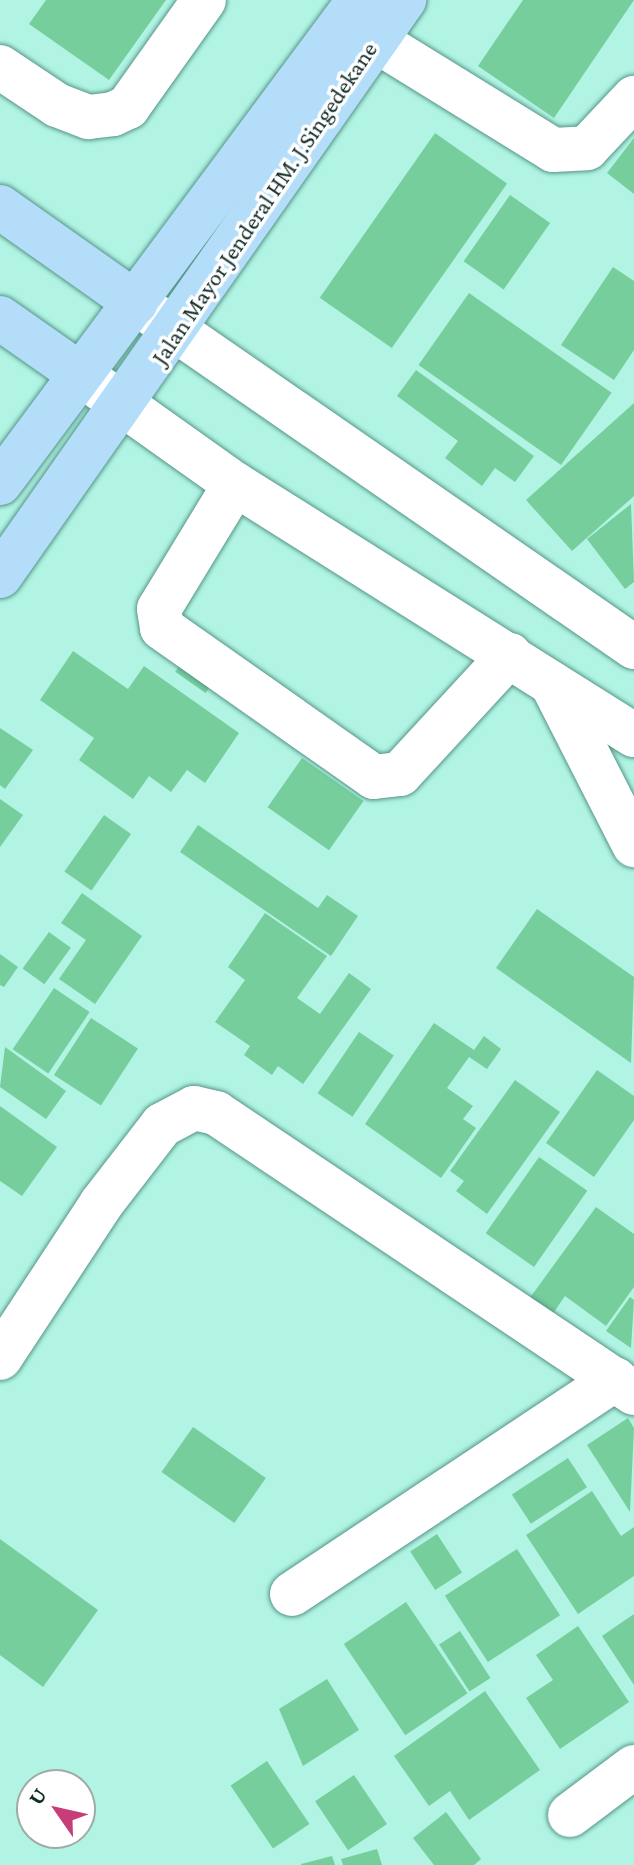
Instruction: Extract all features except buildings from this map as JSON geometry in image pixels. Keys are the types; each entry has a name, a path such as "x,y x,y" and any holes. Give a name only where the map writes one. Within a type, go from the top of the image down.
{"main road":[{"name":"Jalan Mayor Jenderal HM. J.Singedekane","path":"0,483 359,0"},
{"name":"Jalan Mayor Jenderal HM. J.Singedekane","path":"0,576 178,331 404,0"},
{"path":"0,207 136,303"},
{"path":"0,318 80,374"}],"street":[{"path":"0,67 57,105 89,117 113,114 128,107 204,0"},
{"path":"375,40 553,150 587,148 634,98"},
{"path":"136,303 634,647"},
{"path":"80,374 235,484 634,735"},
{"path":"235,484 159,609 162,628 374,777 400,774 510,655"},
{"path":"552,684 634,845"},
{"path":"0,1358 101,1204 162,1125 194,1108 216,1113 624,1386 292,1594"},
{"path":"570,1815 634,1767"}]}
